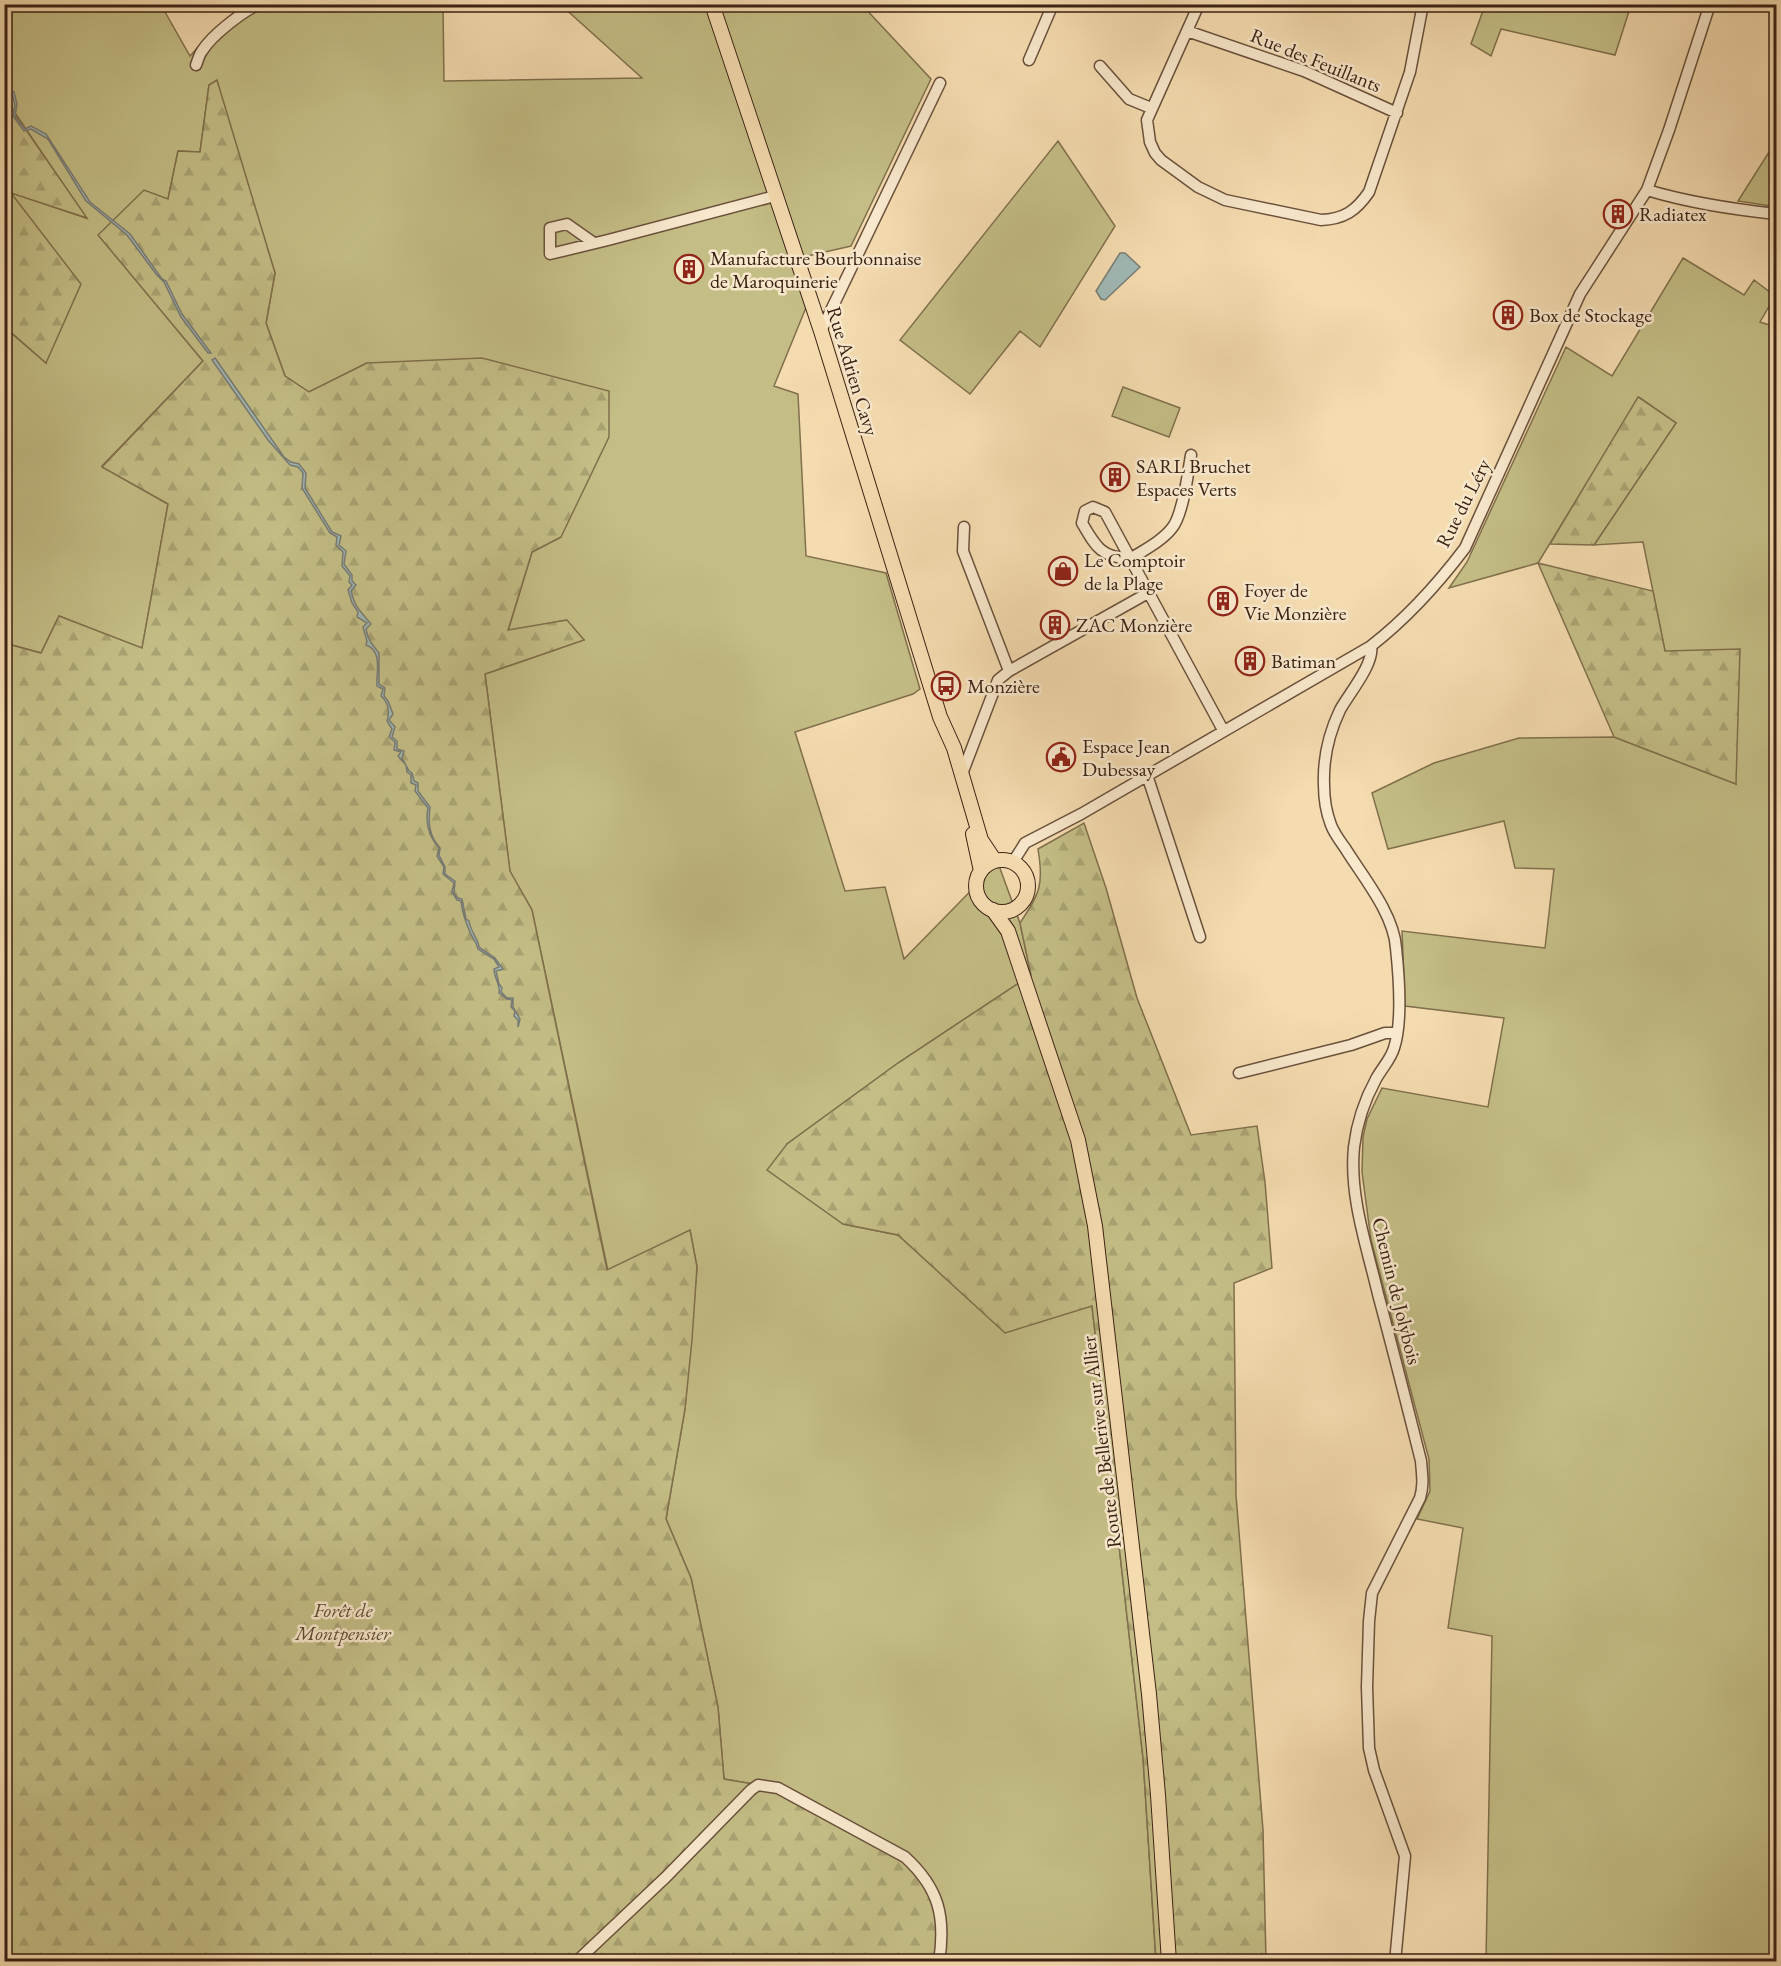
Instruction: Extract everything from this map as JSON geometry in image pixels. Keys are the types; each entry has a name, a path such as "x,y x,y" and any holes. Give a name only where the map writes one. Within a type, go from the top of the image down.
{"main road":[{"name":"Rue Adrien Cavy","path":"712,4 820,331 940,717 978,851 981,871"},
{"name":"Rue Adrien Cavy","path":"940,717 954,747 981,840 995,861"},
{"path":"1004,860 1020,866 1028,882 1025,899 1012,910 1005,912 993,910 980,899 977,891 976,884 981,871 995,861 1004,860"},
{"name":"Route de Bellerive sur Allier","path":"993,910 1008,931 1078,1140 1095,1226 1149,1694 1169,1962"},
{"name":"Route de Bellerive sur Allier","path":"1008,931 1012,910"}],"street":[{"path":"196,64 202,50 226,26 248,9 259,4"},
{"path":"1029,60 1053,4"},
{"path":"1199,4 1147,120 1147,130 1155,153 1198,187 1225,200 1240,205 1321,220 1345,216 1360,205 1374,179 1410,72 1423,4"},
{"name":"Rue du Léry","path":"1013,862 1025,843 1081,814 1371,646 1391,631 1437,585 1465,549 1580,294 1647,190 1670,130 1710,4"},
{"name":"Rue des Feuillants","path":"1187,31 1304,71 1397,113"},
{"path":"1100,66 1129,99 1151,108"},
{"path":"820,331 940,83"},
{"path":"1647,190 1678,200 1776,214"},
{"path":"594,243 775,196"},
{"path":"1191,454 1184,493 1174,526 1164,536 1130,559 1112,558 1094,544 1082,523 1085,511 1093,507 1105,512 1130,559 1148,593 1223,730"},
{"path":"964,527 963,551 1009,671"},
{"path":"962,774 998,680 1009,671 1148,593"},
{"name":"Chemin de Jolybois","path":"1371,646 1372,651 1365,669 1332,729 1324,782 1325,806 1332,827 1385,913 1394,934 1396,946 1398,1001 1395,1046 1359,1115 1354,1150 1355,1186 1362,1230 1423,1476 1420,1498 1372,1593 1369,1621 1369,1748 1374,1770 1405,1856 1395,1962"},
{"path":"954,747 963,748 972,744"},
{"path":"1147,775 1200,937"},
{"path":"1239,1073 1351,1045 1385,1033 1397,1033"},
{"path":"576,1962 666,1877 758,1785 778,1788 905,1857 920,1870 934,1894 940,1912 943,1936 939,1962"}],"green space":[{"path":"1485,4 1631,5 1615,55 1501,29 1491,56 1471,44"},
{"path":"5,5 161,5 190,56 212,32 247,5 443,5 444,81 642,78 561,5 862,5 931,79 851,246 803,257 814,288 774,386 798,394 806,556 886,573 920,689 913,694 795,732 845,891 885,887 904,959 998,863 1020,923 1031,975 898,1063 787,1144 843,1224 898,1235 934,1267 1092,1306 1143,1758 1156,1961 939,1961 758,1785 724,1779 718,1707 691,1578 666,1519 685,1409 697,1267 690,1230 608,1271 532,910 510,872 485,674 584,640 566,620 508,631 532,552 561,537 367,363 309,392 285,376 266,323 275,273 216,81 209,85 200,152 178,151 168,199 99,235 203,361 102,466 168,504 142,649 59,616 41,653 5,643 4,327 46,363 10,192 86,218 5,98"},
{"name":"Forêt de Montpensier","path":"217,80 275,273 266,323 285,376 309,392 367,363 482,358 609,391 609,437 561,537 532,552 508,630 567,620 584,640 485,674 510,871 532,910 607,1270 690,1230 697,1267 692,1340 685,1409 666,1519 691,1578 718,1707 724,1779 778,1788 905,1857 934,1894 939,1961 5,1961 4,643 41,653 59,616 142,648 168,504 102,467 203,361 98,235 144,190 168,199 178,151 200,152 209,85"},
{"path":"4,98 87,218 11,193 81,284 46,363 5,327"},
{"path":"1058,141 1115,226 1040,347 1020,331 970,394 900,340"},
{"path":"1776,141 1776,198 1771,206 1738,201"},
{"path":"1683,258 1744,295 1754,280 1775,296 1760,322 1776,327 1776,1961 1486,1961 1492,1636 1448,1628 1463,1528 1417,1519 1430,1491 1429,1459 1371,1240 1362,1172 1363,1137 1367,1119 1382,1088 1488,1107 1504,1018 1405,1006 1402,931 1545,948 1554,869 1515,868 1504,821 1388,849 1372,793 1434,763 1519,738 1614,737 1736,784 1665,651 1643,542 1594,545 1676,423 1639,397 1538,563 1449,588 1467,562 1566,347 1612,376"},
{"path":"1123,387 1180,408 1169,437 1112,416"},
{"path":"1638,397 1676,423 1594,545 1550,544"},
{"path":"1538,563 1653,591 1665,651 1740,649 1736,784 1614,737"},
{"path":"1084,823 1106,888 1137,998 1191,1135 1257,1126 1265,1182 1272,1268 1234,1283 1236,1495 1263,1830 1266,1961 1156,1961 1143,1758 1092,1306 1005,1333 898,1235 843,1224 767,1170 787,1144 898,1063 1031,975 1020,923 1039,888 1041,872 1038,849"}],"water":[{"path":"5,87 14,92 17,104 15,116 25,129 31,126 46,134 90,202 130,234 162,279 166,281 182,314 211,353 208,353 181,317 164,282 127,235 86,201 48,139 31,129 24,131 13,116 15,105 12,94"},
{"path":"1120,253 1125,253 1140,267 1105,300 1101,299 1096,291"},
{"path":"215,358 284,457 299,464 306,473 305,488 332,532 341,536 339,545 346,551 344,564 356,585 351,591 354,602 371,624 366,629 379,653 379,684 385,688 384,696 393,714 389,720 395,727 392,737 397,741 397,749 404,751 402,758 405,764 398,756 401,752 394,750 395,742 389,737 392,729 387,721 389,711 381,696 383,689 377,686 377,657 375,652 366,645 363,627 367,623 357,617 358,612 352,603 348,590 352,585 349,582 350,576 342,566 343,552 336,545 337,537 330,533 302,488 303,473 298,467 290,465 268,440 212,360"},
{"path":"406,766 412,773 414,781 418,783 418,791 430,807 430,829 440,848 439,855 445,867 445,874 455,881 454,893 462,899 466,919 469,921 479,947 495,958 503,969 496,971 502,988 501,992 507,998 513,998 513,1007 520,1019 518,1027 518,1020 514,1016 515,1011 511,1007 512,1000 507,999 499,993 494,969 499,967 494,959 478,949 465,920 461,901 457,900 452,892 454,883 443,874 444,867 437,856 439,848 433,839 429,830 428,808 415,791 416,785 411,783 411,775 407,772"}],"place":[{"name":"Radiatex","path":"1618,214"},
{"name":"Manufacture Bourbonnaise de Maroquinerie","path":"689,269"},
{"name":"Box de Stockage","path":"1508,315"},
{"name":"SARL Bruchet Espaces Verts","path":"1115,477"},
{"name":"Le Comptoir de la Plage","path":"1063,571"},
{"name":"Foyer de Vie Monzière","path":"1223,601"},
{"name":"ZAC Monzière","path":"1055,625"},
{"name":"Batiman","path":"1250,661"},
{"name":"Monzière","path":"946,686"},
{"name":"Espace Jean Dubessay","path":"1061,757"}]}
